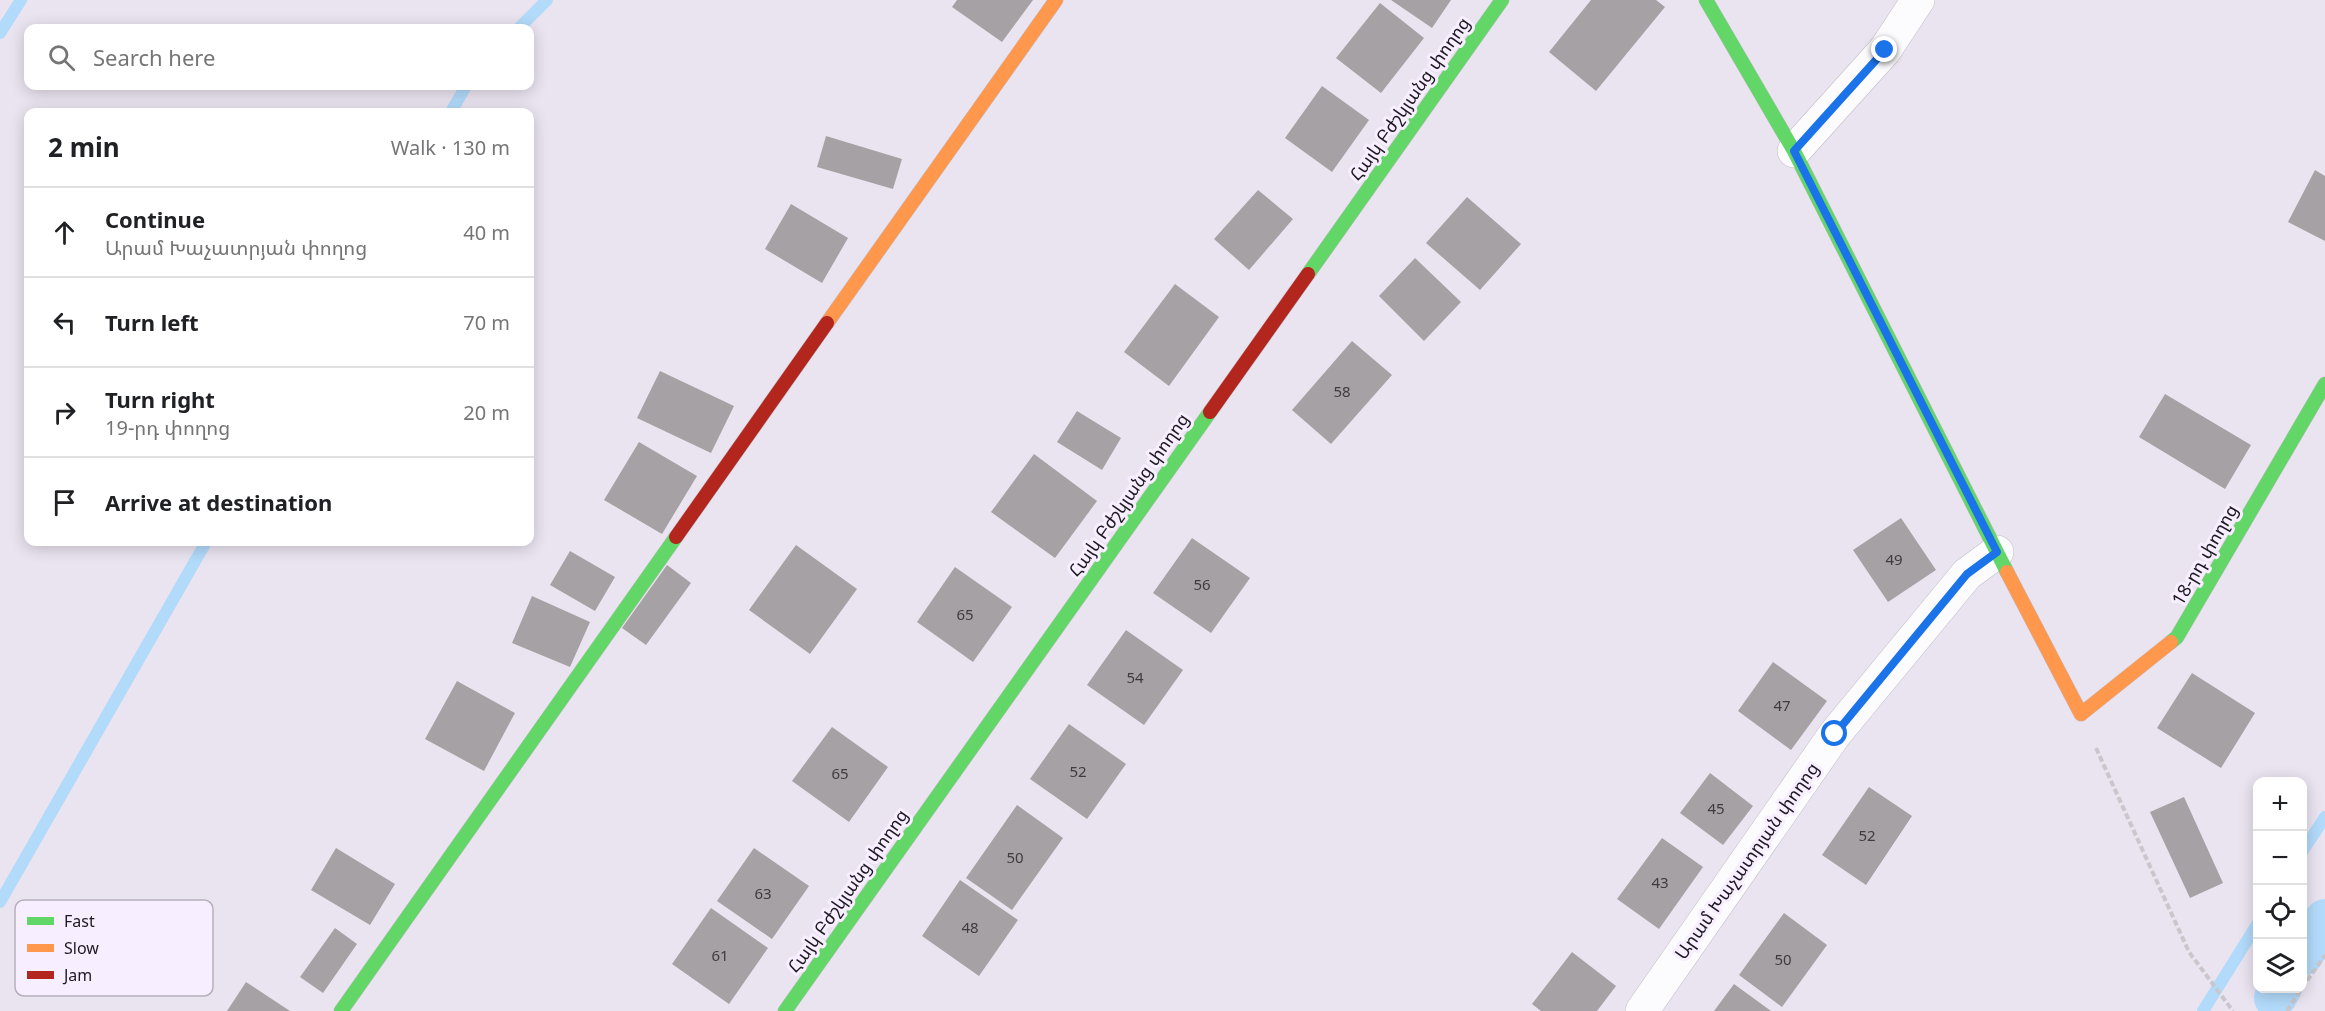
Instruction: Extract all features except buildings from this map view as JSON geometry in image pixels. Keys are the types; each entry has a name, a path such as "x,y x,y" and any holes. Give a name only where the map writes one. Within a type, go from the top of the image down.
{"street":[{"path":"341,1011 1056,0"},
{"name":"Հայկ Բժշկյանց փողոց","path":"785,1011 1502,0"},
{"path":"1706,0 1794,151 2081,714"},
{"path":"1794,151 1885,50 1918,0"},
{"name":"18-րդ փողոց","path":"2081,714 2177,638 2325,384"},
{"name":"Արամ Խաչատրյան փողոց","path":"1642,1011 1835,734 1967,574 1997,552"}],"path":[{"path":"2081,714 2189,952 2233,1011"},
{"path":"2307,981 2325,955"},
{"path":"2287,1011 2299,993"}],"waterway":[{"path":"0,33 21,0"},
{"path":"523,24 547,0"},
{"path":"453,108 464,90"},
{"path":"0,902 204,546"},
{"path":"2307,844 2325,817"},
{"path":"2307,947 2325,920"},
{"path":"2203,1011 2253,931"},
{"path":"2275,998 2278,993"}],"traffic: fast":[{"path":"1308,274 1502,0"},
{"path":"1706,0 1794,151 2007,572"},
{"path":"2171,642 2177,637 2325,384"},
{"path":"785,1011 1210,412"},
{"path":"341,1011 676,537"}],"traffic: slow":[{"path":"827,323 1056,0"},
{"path":"2007,572 2081,714 2171,642"}],"traffic: jam":[{"path":"1210,412 1308,274"},
{"path":"676,537 827,323"}],"route":[{"path":"1835,734 1967,574 1997,552 1794,151 1885,50"}]}
